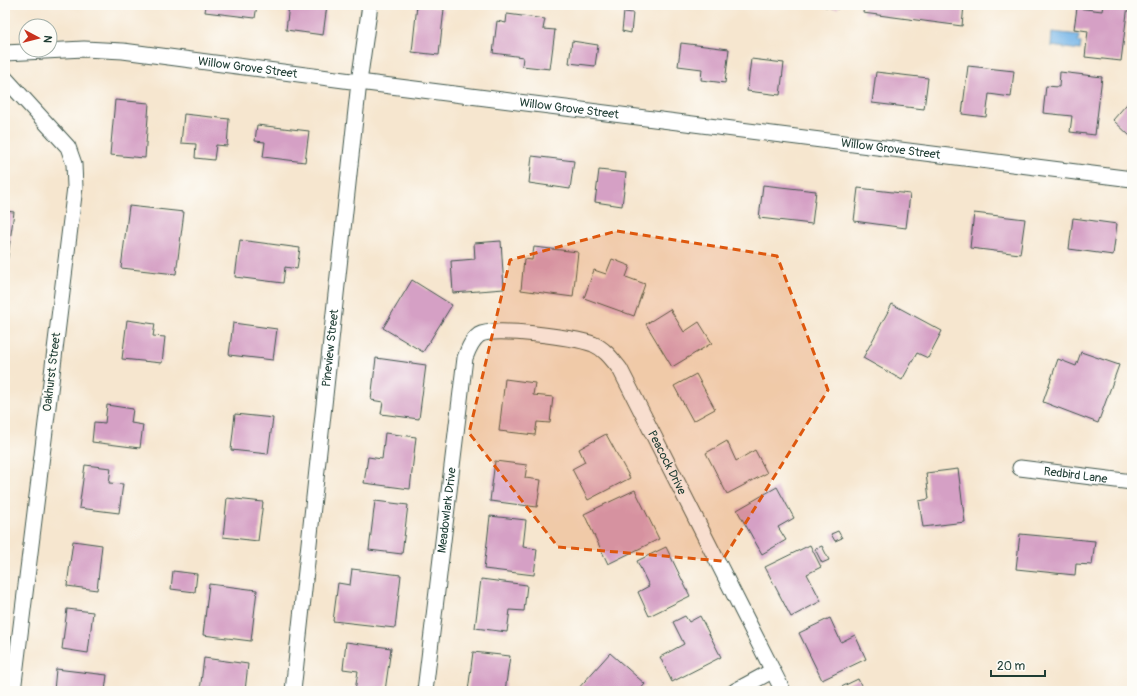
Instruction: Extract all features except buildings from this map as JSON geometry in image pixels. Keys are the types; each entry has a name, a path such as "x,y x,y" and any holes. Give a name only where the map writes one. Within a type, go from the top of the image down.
{"street":[{"name":"Pineview Street","path":"293,691 359,82 370,5"},
{"name":"Willow Grove Street","path":"5,53 84,50 124,51 1132,179"},
{"name":"Oakhurst Street","path":"5,78 68,147 74,164 75,187 12,691"},
{"name":"Peacock Drive","path":"480,335 493,332 508,332 573,340 593,344 608,354 620,369 783,691"},
{"name":"Meadowlark Drive","path":"425,691 464,358 471,343 480,335"},
{"name":"Redbird Lane","path":"1020,468 1132,482"},
{"path":"735,691 772,671"}],"highlighted area":[{"path":"617,231 777,256 828,390 722,561 558,547 469,433 510,260"}],"water":[{"path":"1052,32 1079,35 1078,41 1081,43 1080,50 1051,46"}]}
